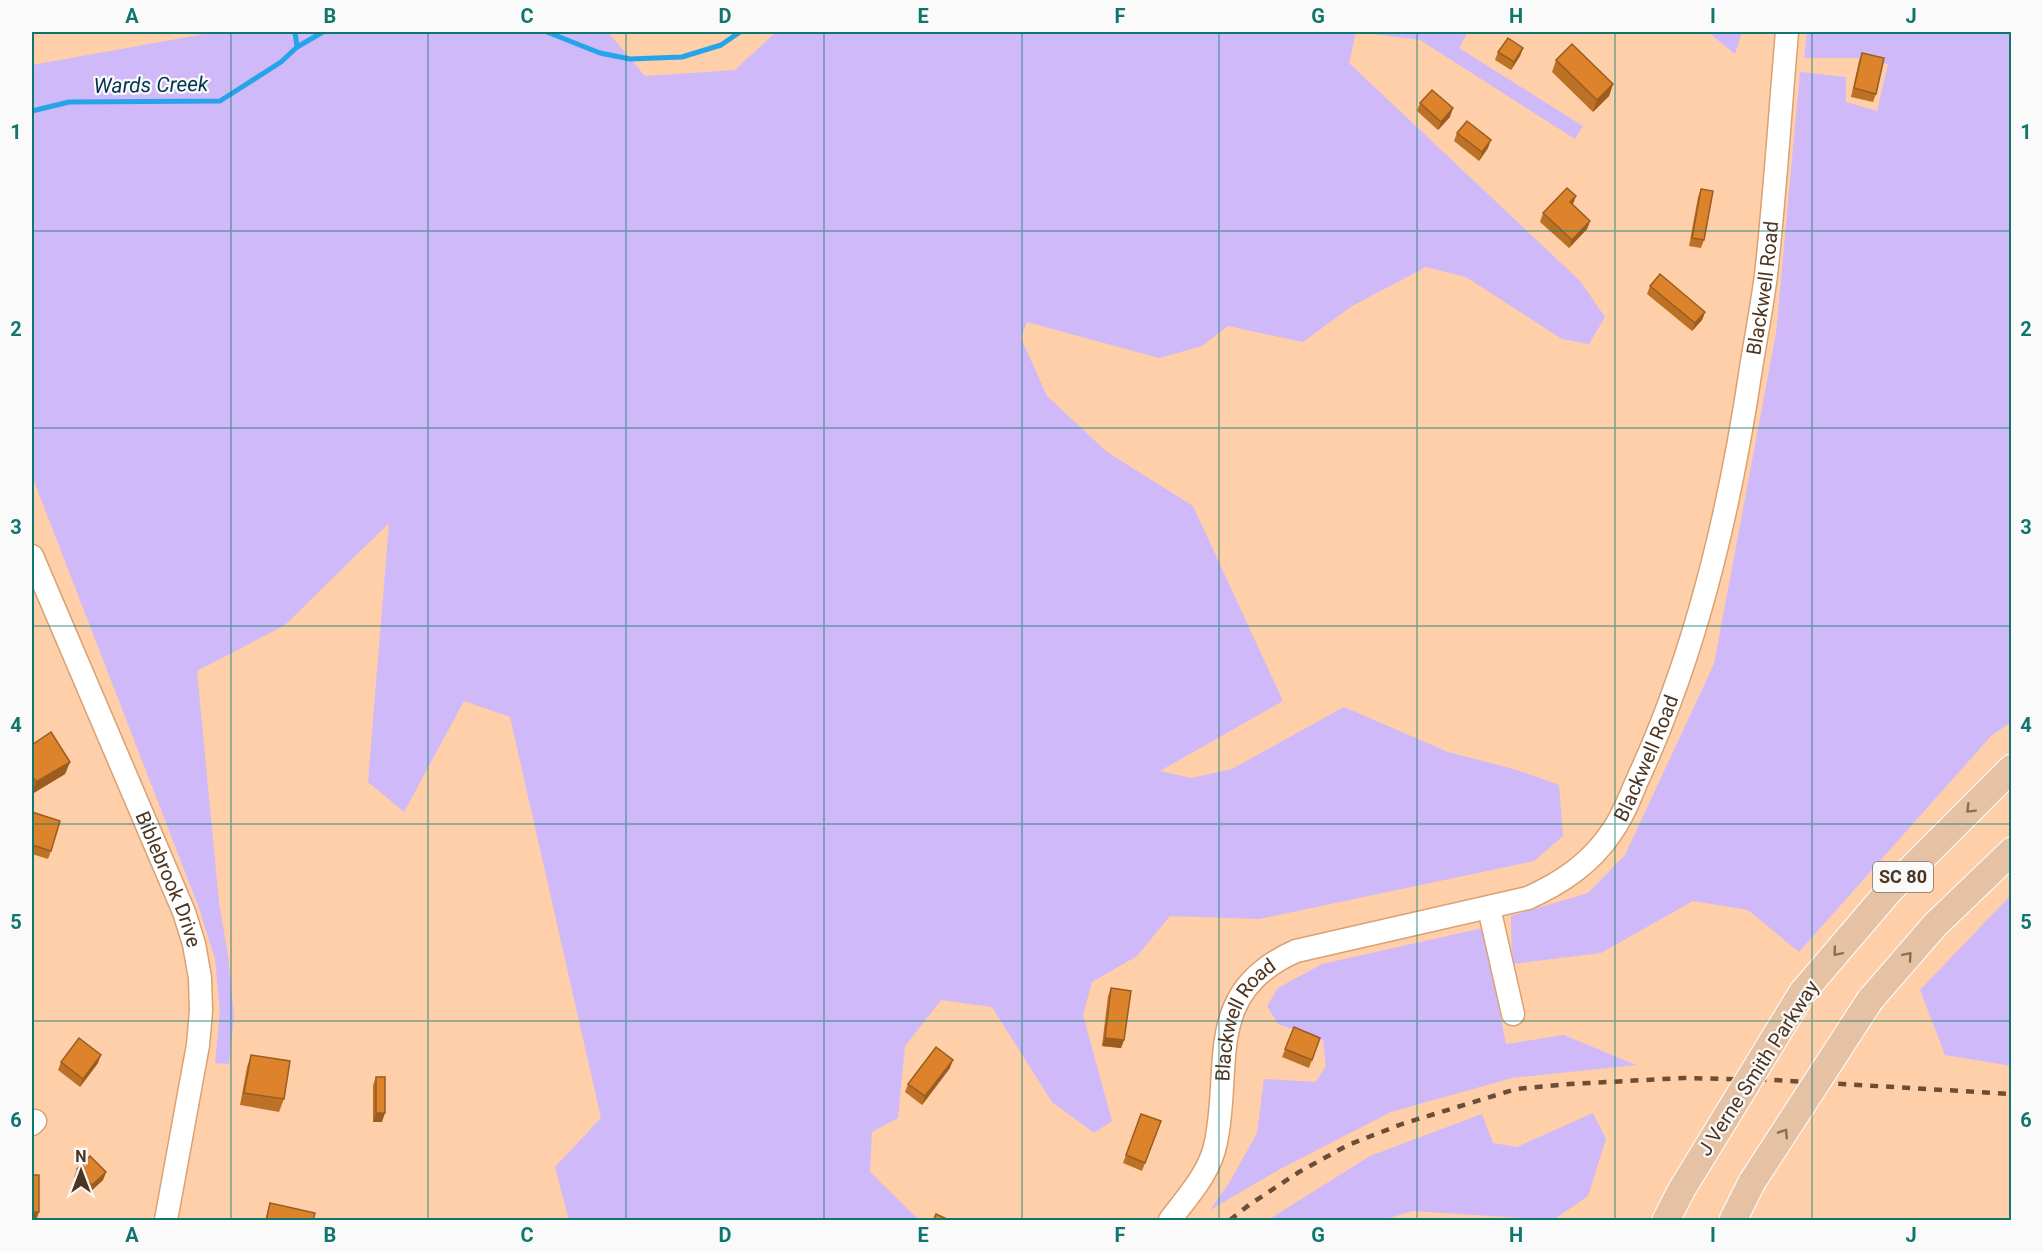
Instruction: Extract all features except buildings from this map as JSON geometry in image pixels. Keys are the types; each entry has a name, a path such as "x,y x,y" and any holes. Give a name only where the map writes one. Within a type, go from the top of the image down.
{"main road":[{"name":"J Verne Smith Parkway","path":"1666,1221 1682,1189 1802,993 1889,891 2012,768"},
{"name":"SC 80","path":"1733,1220 1752,1182 1870,1000 1935,925 2012,850"}],"street":[{"name":"Blackwell Road","path":"1170,1221 1196,1186 1212,1158 1218,1126 1223,1048 1227,1030 1241,996 1252,980 1272,963 1296,951 1489,908 1527,898 1552,887 1575,872 1595,854 1612,833 1625,809 1682,669 1705,598 1723,525 1766,275 1787,32"},
{"name":"Biblebrook Drive","path":"32,556 179,901 194,944 200,978 201,1011 198,1045 166,1221"},
{"path":"1489,908 1513,1014"}],"shaded area":[{"path":"216,32 608,32 645,76 735,70 776,32 1356,32 1349,63 1580,281 1605,317 1589,344 1562,339 1466,277 1426,267 1352,306 1303,342 1228,326 1202,346 1159,358 1027,322 1021,338 1047,396 1107,452 1193,506 1283,701 1160,771 1191,778 1232,769 1344,707 1448,752 1517,770 1559,785 1563,836 1534,861 1259,919 1170,916 1137,956 1092,982 1083,1015 1112,1121 1094,1133 1052,1102 992,1007 941,1000 905,1046 898,1118 872,1132 870,1172 919,1220 569,1220 555,1167 601,1118 510,717 464,701 404,812 368,782 389,523 285,625 197,671 219,902 228,956 234,1015 229,1064 215,1063 220,1011 215,959 199,908 32,476 32,65"},
{"path":"1356,32 1468,32 1459,48 1583,126 1575,139 1420,40"},
{"path":"1708,32 1742,32 1735,54"},
{"path":"1807,32 2011,32 2011,722 1991,736 1799,952 1748,910 1693,901 1601,953 1512,964 1511,916 1588,893 1625,855 1714,664 1776,333 1800,72 1846,77 1846,102 1877,111 1888,64 1856,58 1804,58"},
{"path":"2011,895 2011,1066 1945,1055 1920,990"},
{"path":"1483,928 1506,1044 1564,1035 1636,1065 1512,1078 1391,1112 1282,1168 1210,1210 1231,1180 1257,1133 1264,1079 1316,1082 1326,1066 1323,1040 1278,1024 1267,1006 1278,988 1322,964"},
{"path":"1593,1113 1606,1139 1588,1196 1553,1220 1412,1211 1383,1220 1268,1220 1370,1156 1482,1114 1493,1143 1517,1147"}],"waterway":[{"path":"295,32 297,47"},
{"name":"Wards Creek","path":"32,111 69,102 220,101 281,62 297,47 323,32"},
{"name":"Wards Creek","path":"547,32 600,53 630,59 682,57 721,45 740,32"}],"railway":[{"path":"1230,1220 1299,1172 1348,1145 1402,1124 1516,1089 1683,1078 1774,1080 2012,1094"}]}
